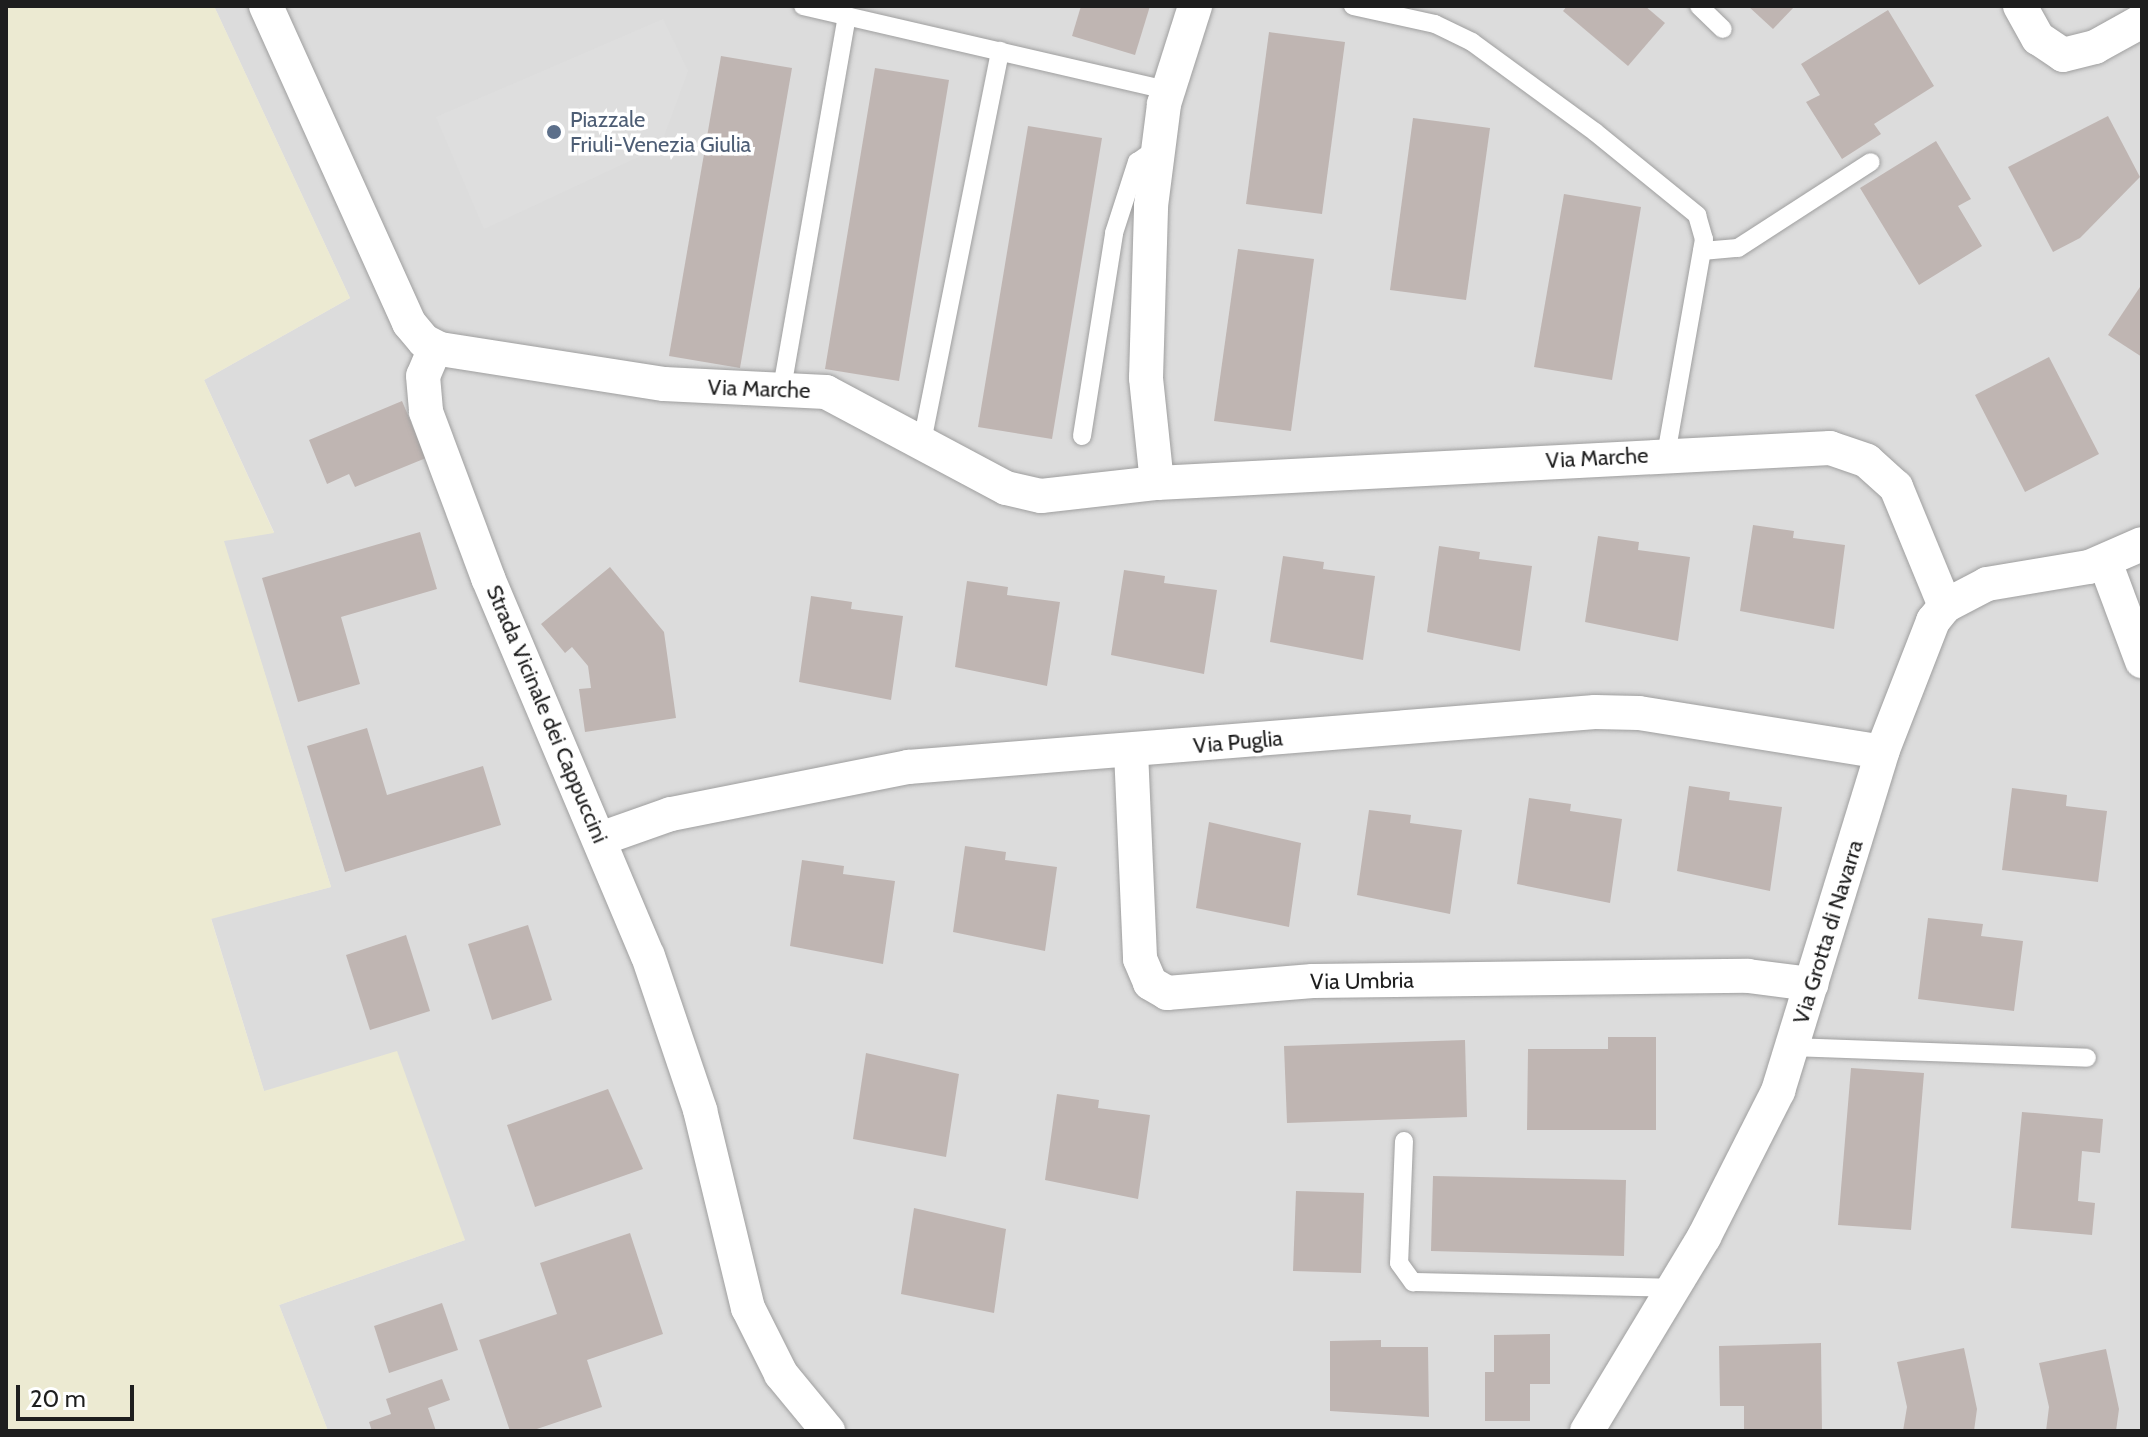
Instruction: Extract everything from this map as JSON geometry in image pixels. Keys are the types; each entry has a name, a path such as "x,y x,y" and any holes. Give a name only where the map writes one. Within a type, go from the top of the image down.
{"street":[{"path":"266,6 409,323 435,348"},
{"path":"1157,483 1146,357 1157,148 1167,90 1195,6"},
{"path":"2020,6 2038,38 2063,55 2095,47 2142,21"},
{"name":"Via Marche","path":"435,348 641,382 782,388 836,396 1027,494 1157,483 1803,446 1840,450 1867,461 1888,477 1907,506 1945,606"},
{"name":"Strada Vicinale dei Cappuccini","path":"435,348 423,376 428,419 488,578 648,956 700,1110 748,1308 781,1374 828,1431"},
{"path":"1945,606 1999,581 2105,562 2142,544"},
{"path":"2105,562 2142,661"},
{"name":"Via Grotta di Navarra","path":"1587,1431 1673,1288 1748,1154 1793,1047 1882,752 1928,630 1945,606"},
{"name":"Via Puglia","path":"600,839 671,814 893,770 1617,711 1882,752"},
{"name":"Via Umbria","path":"1131,751 1140,959 1150,983 1167,993 1313,981 1748,976 1811,984"}],"lane":[{"path":"803,6 1167,90"},
{"path":"1353,6 1435,24 1484,51 1692,210 1703,226 1702,251 1666,454"},
{"path":"1699,6 1723,29"},
{"path":"782,388 847,16"},
{"path":"922,442 1000,51"},
{"path":"1082,436 1114,233 1134,167 1146,151 1157,148"},
{"path":"1702,251 1738,248 1871,162"},
{"path":"1793,1047 2087,1058"},
{"path":"1404,1141 1399,1263 1413,1282 1673,1288"}],"shaded area":[{"path":"6,6 214,6 350,298 204,380 274,533 224,541 331,887 211,919 264,1091 397,1051 465,1240 279,1305 328,1431 6,1431"},
{"path":"214,6 2142,6 2142,1431 328,1431 279,1305 465,1240 264,1091 211,918 331,887 223,540 274,532 204,380 350,298"},
{"name":"Piazzale Friuli-Venezia Giulia","path":"663,19 688,71 660,147 484,229 436,117"}],"building":[{"path":"1081,6 1150,6 1135,55 1072,36"},
{"path":"1567,6 1645,6 1665,23 1628,66 1563,11"},
{"path":"1748,6 1795,6 1773,29"},
{"path":"1888,10 1934,86 1874,124 1881,134 1842,159 1806,102 1820,95 1801,64"},
{"path":"1269,32 1345,42 1322,214 1246,204"},
{"path":"721,56 792,68 740,368 669,356"},
{"path":"875,68 949,80 899,381 825,369"},
{"path":"2108,116 2140,177 2080,238 2053,252 2008,167"},
{"path":"1413,118 1490,128 1466,300 1390,290"},
{"path":"1028,126 1102,138 1052,439 978,427"},
{"path":"1936,141 1971,199 1958,206 1982,246 1919,285 1860,188"},
{"path":"1564,194 1641,207 1612,380 1534,367"},
{"path":"1238,249 1314,259 1291,431 1214,421"},
{"path":"2142,284 2142,357 2108,335"},
{"path":"2049,357 2099,454 2025,492 1975,395"},
{"path":"402,401 426,458 355,487 349,474 327,484 309,440"},
{"path":"1753,525 1794,531 1793,538 1845,545 1834,629 1740,611"},
{"path":"420,532 437,589 341,617 360,684 298,702 262,578"},
{"path":"1598,536 1639,542 1638,550 1690,557 1678,641 1585,622"},
{"path":"1439,546 1480,552 1479,559 1532,566 1520,651 1427,632"},
{"path":"1283,556 1324,562 1323,569 1375,576 1363,660 1270,642"},
{"path":"610,567 664,632 676,718 585,732 579,689 591,688 588,666 572,647 565,653 541,624"},
{"path":"1124,570 1165,576 1164,583 1217,590 1204,674 1111,655"},
{"path":"967,581 1008,587 1007,595 1060,602 1047,686 955,667"},
{"path":"811,596 852,602 851,609 903,616 891,700 799,682"},
{"path":"367,728 387,795 483,766 501,825 345,872 307,746"},
{"path":"1689,786 1730,792 1729,800 1782,807 1770,891 1677,871"},
{"path":"2012,788 2067,795 2066,806 2107,811 2098,882 2002,870"},
{"path":"1529,798 1571,804 1570,811 1622,819 1610,903 1517,884"},
{"path":"1369,810 1411,815 1410,823 1462,830 1450,914 1357,895"},
{"path":"1209,822 1301,843 1289,927 1196,908"},
{"path":"965,846 1006,852 1005,860 1057,867 1045,951 953,932"},
{"path":"802,860 844,866 843,874 895,881 883,964 790,946"},
{"path":"1928,918 1983,924 1981,936 2023,941 2014,1011 1918,999"},
{"path":"528,925 552,1000 492,1020 468,944"},
{"path":"406,935 430,1011 370,1030 346,955"},
{"path":"1608,1037 1656,1037 1656,1130 1527,1130 1528,1049 1608,1049"},
{"path":"1465,1040 1467,1117 1287,1123 1284,1046"},
{"path":"866,1053 959,1074 946,1157 853,1139"},
{"path":"1851,1068 1924,1073 1911,1230 1838,1225"},
{"path":"608,1089 643,1169 535,1207 507,1125"},
{"path":"1057,1094 1099,1100 1098,1108 1150,1115 1138,1199 1045,1180"},
{"path":"2022,1112 2103,1119 2100,1153 2082,1151 2078,1201 2095,1203 2092,1235 2011,1228"},
{"path":"1433,1176 1626,1180 1624,1256 1431,1251"},
{"path":"1296,1191 1364,1193 1361,1273 1293,1271"},
{"path":"914,1208 1006,1229 994,1313 901,1294"},
{"path":"630,1233 663,1334 587,1360 602,1407 531,1431 510,1431 479,1340 557,1314 540,1263"},
{"path":"442,1303 458,1350 389,1373 374,1326"},
{"path":"1550,1334 1550,1384 1530,1384 1530,1421 1485,1421 1485,1372 1494,1372 1494,1335"},
{"path":"1381,1340 1381,1347 1428,1347 1429,1417 1330,1411 1330,1341"},
{"path":"1821,1343 1822,1431 1744,1431 1744,1406 1720,1406 1719,1346"},
{"path":"1964,1348 1977,1409 1974,1431 1903,1431 1907,1407 1897,1362"},
{"path":"2106,1349 2119,1409 2116,1431 2046,1431 2049,1407 2039,1363"},
{"path":"442,1379 450,1400 428,1408 436,1431 372,1431 369,1422 391,1414 386,1399"}],"place":[{"name":"Piazzale Friuli-Venezia Giulia","path":"554,132"}]}
